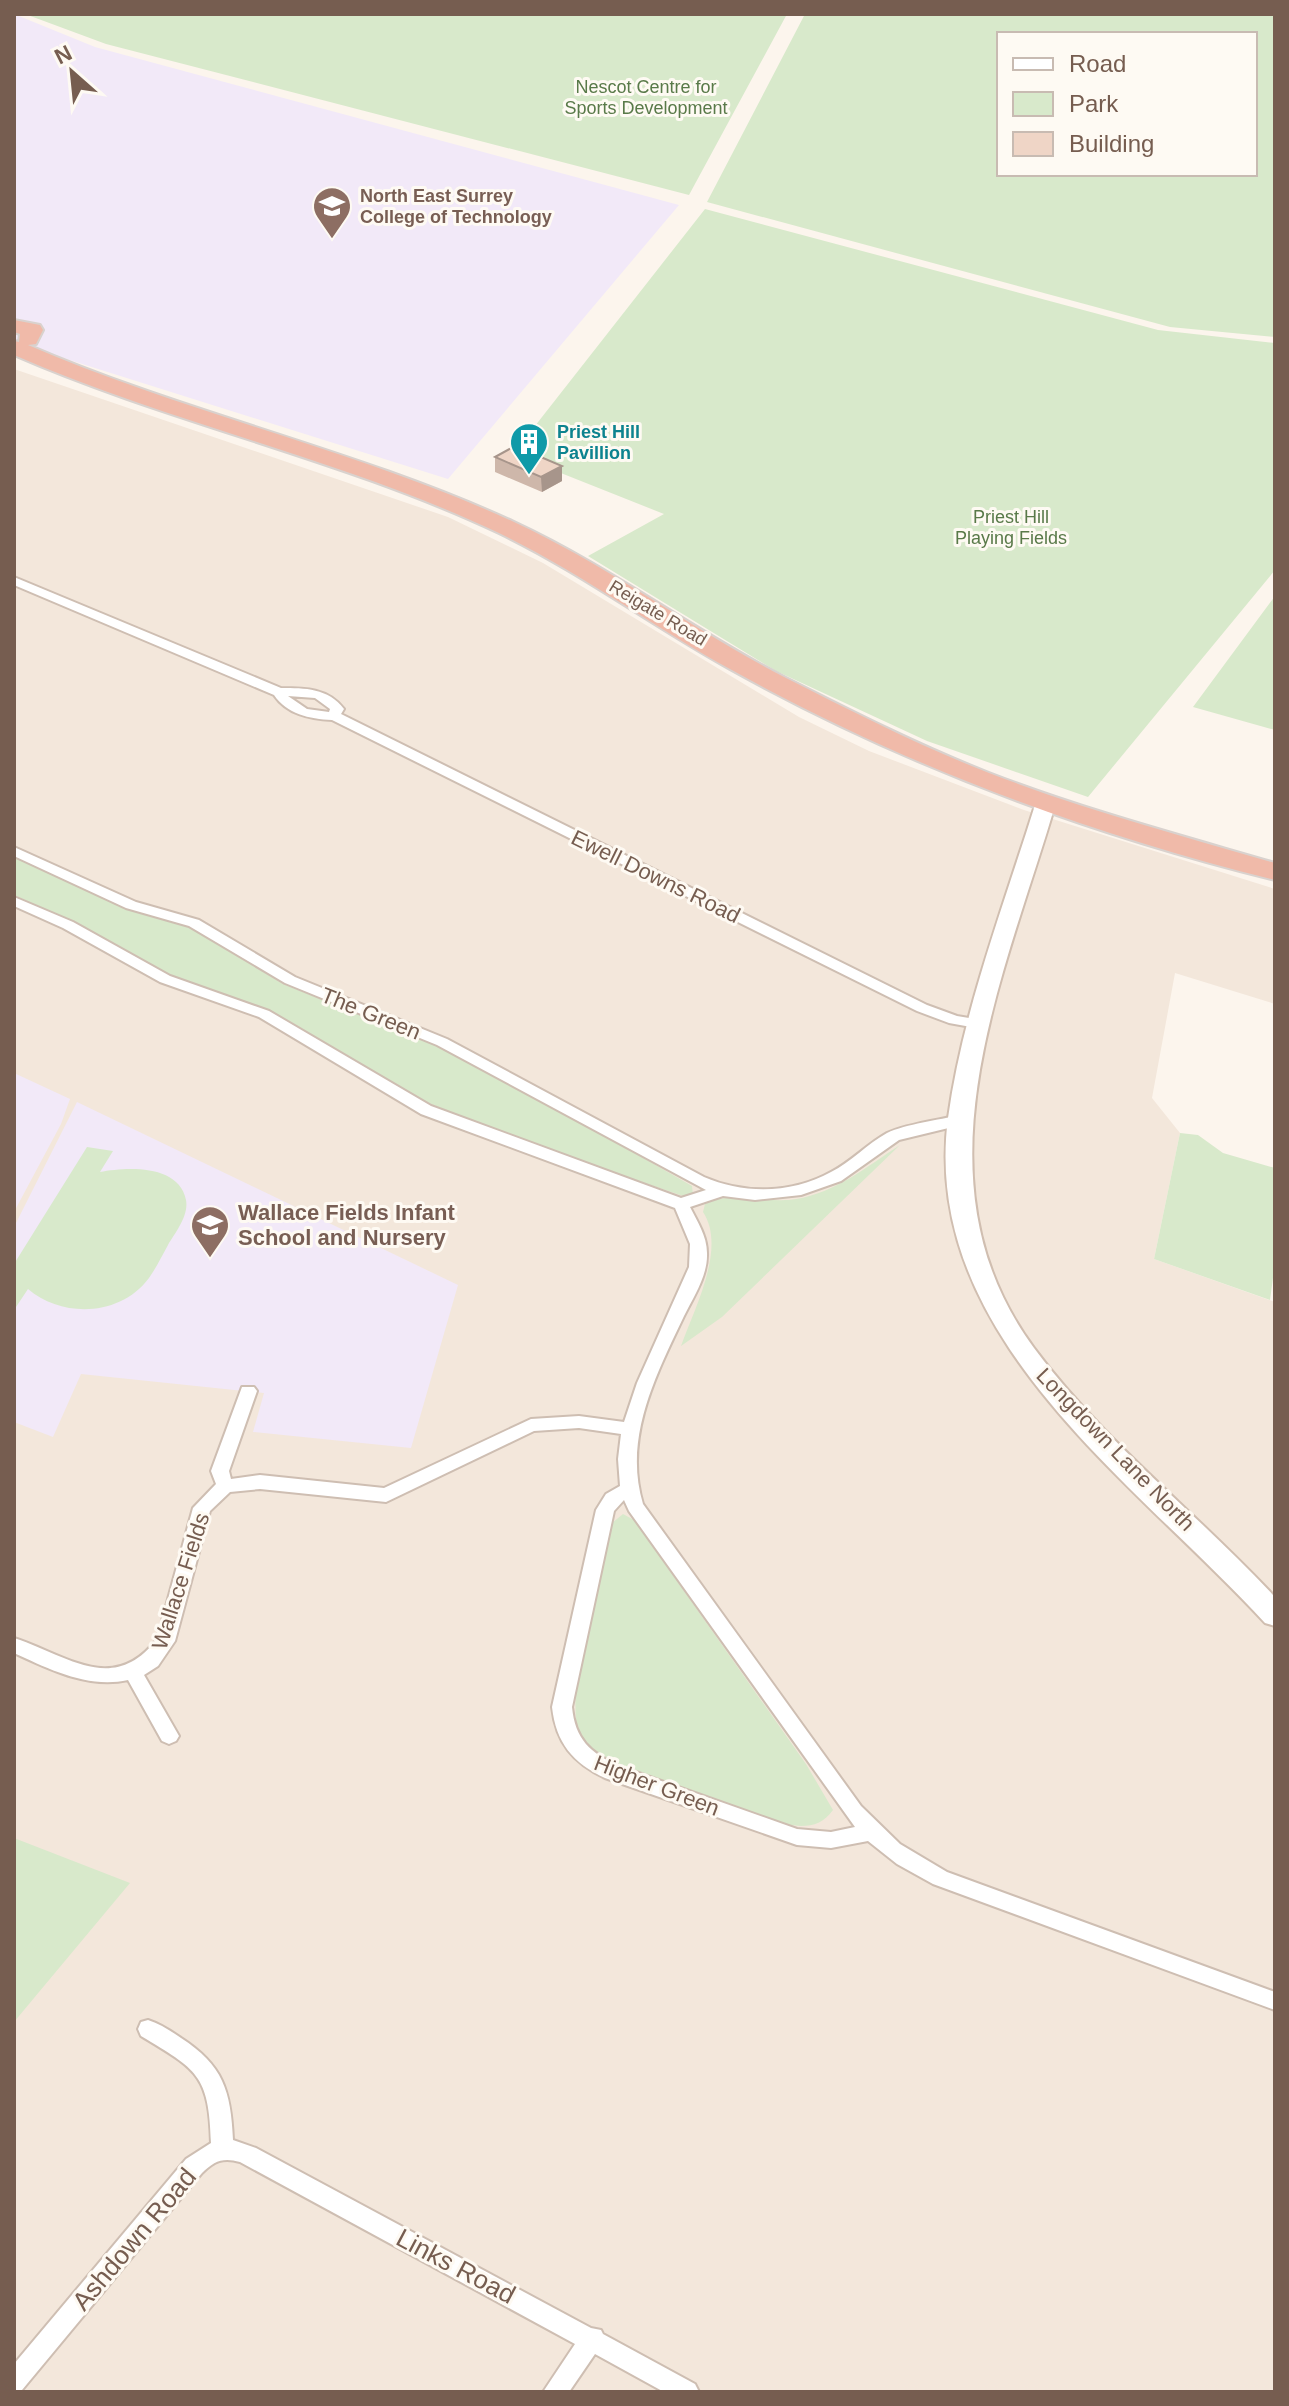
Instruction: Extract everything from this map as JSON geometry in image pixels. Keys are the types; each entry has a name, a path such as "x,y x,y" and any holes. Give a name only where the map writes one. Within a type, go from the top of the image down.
{"highway":[{"name":"Reigate Road","path":"22,343 155,404 449,502 496,523 575,563 769,680 941,763 1046,802 1275,872"}],"street":[{"name":"Ewell Downs Road","path":"14,581 279,692 312,693 328,698 337,709 334,716"},
{"name":"Ewell Downs Road","path":"279,692 283,699 300,710 334,716 922,1008 954,1020 982,1024"},
{"name":"Longdown Lane North","path":"1046,802 982,1024 960,1120 966,1230 990,1297 1025,1355 1076,1414 1209,1544 1275,1615"},
{"name":"The Green","path":"14,851 131,905 194,923 290,980 442,1042 722,1191 755,1195 808,1187 835,1177 894,1136 960,1120"},
{"name":"The Green","path":"14,901 68,925 165,979 264,1014 426,1110 681,1204 722,1191"},
{"path":"681,1204 696,1234 697,1272 630,1429 624,1473 628,1490 635,1506 720,1626 871,1832 914,1866 940,1878 1275,2001"},
{"path":"248,1391 220,1471 225,1486 260,1482 386,1495 531,1425 579,1422 630,1429"},
{"name":"Wallace Fields","path":"14,1645 77,1672 102,1678 132,1671 157,1658 166,1641 202,1508 225,1486"},
{"name":"Higher Green","path":"628,1490 612,1499 605,1510 562,1707 567,1739 592,1763 797,1837 831,1840 871,1832"},
{"name":"Wallace Fields","path":"132,1671 169,1736"},
{"path":"148,2029 201,2061 214,2078 222,2111 222,2148"},
{"name":"Links Road","path":"222,2148 248,2155 593,2338 687,2392"},
{"name":"Ashdown Road","path":"14,2382 194,2166 207,2153 222,2148"},
{"path":"555,2392 593,2338"}],"shaded area":[{"name":"North East Surrey College of Technology","path":"14,14 95,47 679,205 448,479 60,357 14,339"},
{"path":"14,369 448,517 543,563 799,717 869,751 1024,810 1275,889 1275,1004 1175,973 1152,1098 1180,1133 1154,1259 1275,1302 1275,2392 14,2392"},
{"path":"14,1073 70,1099 61,1124 14,1212"},
{"name":"Wallace Fields Infant School and Nursery","path":"77,1102 458,1285 411,1448 253,1432 264,1393 81,1374 53,1437 14,1422 14,1227"}],"green space":[{"name":"Nescot Centre for Sports Development","path":"25,14 787,14 689,195 106,44"},
{"path":"805,14 1275,14 1275,337 1170,327 707,202"},
{"name":"Priest Hill Playing Fields","path":"705,209 1158,330 1275,343 1275,570 1088,797 927,741 776,671 588,556 664,514 513,454"},
{"path":"1275,596 1275,730 1193,707"},
{"path":"14,857 129,909 163,916 189,927 283,984 437,1046 555,1107 692,1186 693,1195 689,1198 532,1145 419,1099 291,1022 170,976 74,922 14,895"},
{"path":"1180,1133 1198,1135 1223,1153 1275,1168 1275,1263 1270,1300 1154,1259"},
{"path":"900,1145 722,1317 681,1346 710,1260 712,1243 703,1212 705,1204 726,1198 785,1200 810,1196 851,1178"},
{"path":"87,1147 113,1151 100,1172 137,1169 163,1174 173,1180 186,1200 178,1230 149,1278 123,1300 107,1306 74,1309 57,1305 28,1289 14,1310 14,1264"},
{"path":"623,1514 634,1520 806,1764 833,1810 824,1820 807,1826 787,1825 612,1762 583,1739 576,1717 580,1664 612,1523"},
{"path":"14,1838 130,1883 14,2022"}],"building":[{"path":"515,446 562,466 541,477 495,457"}],"place":[{"name":"North East Surrey College of Technology","path":"332,240"},
{"name":"Priest Hill Pavillion","path":"529,476"},
{"name":"Wallace Fields Infant School and Nursery","path":"210,1259"}]}
